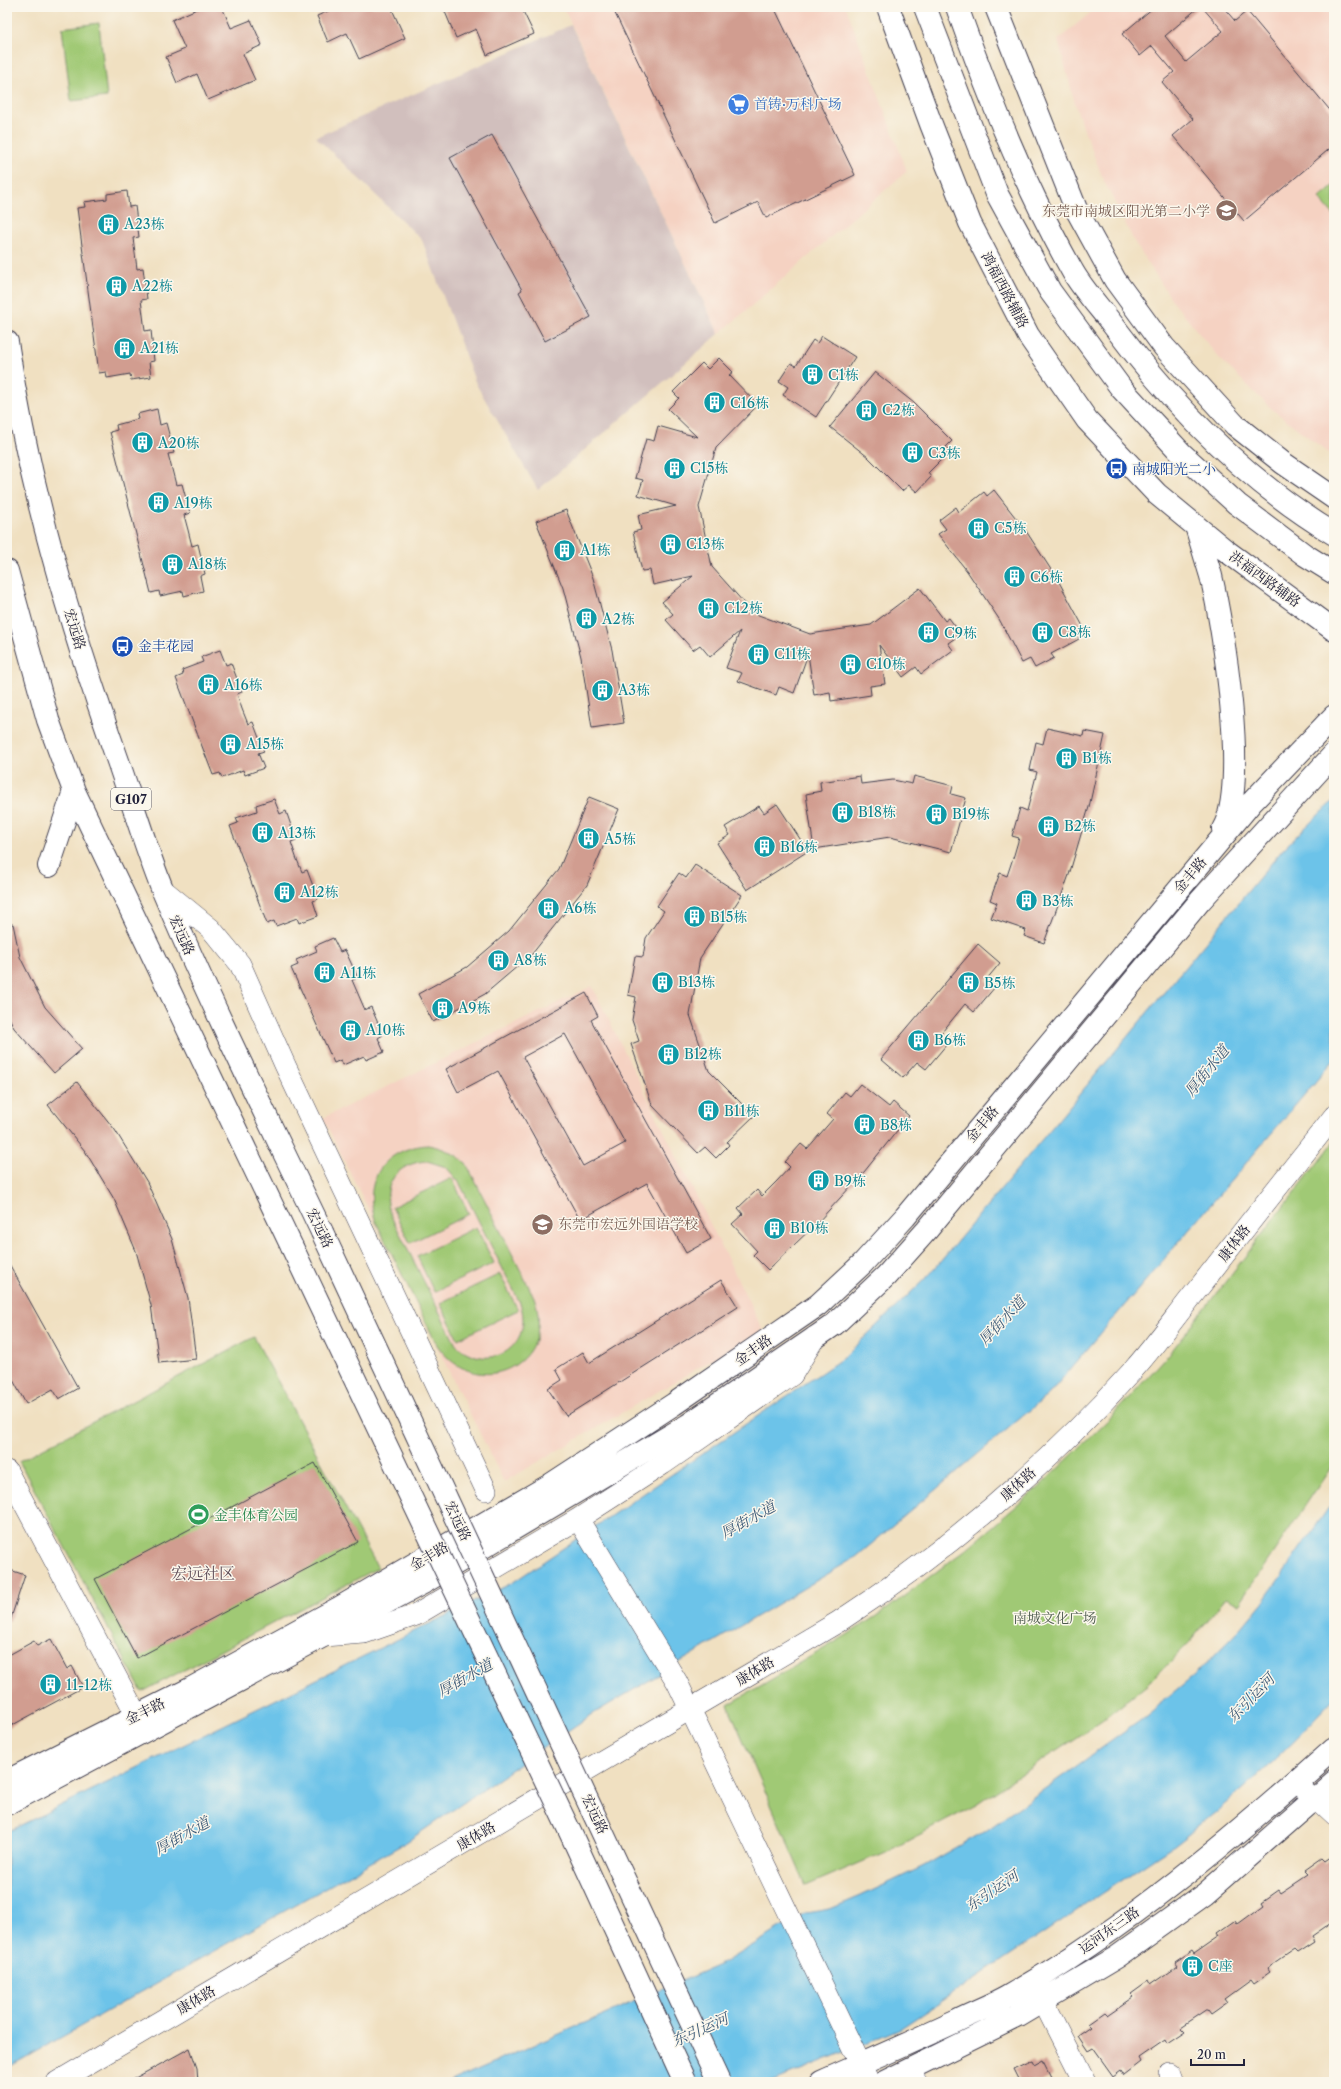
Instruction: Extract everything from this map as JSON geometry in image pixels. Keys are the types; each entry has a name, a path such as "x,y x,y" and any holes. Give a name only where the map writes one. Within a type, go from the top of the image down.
{"main road":[{"name":"鸿福西路辅路","path":"888,7 931,124 970,223 1028,335 1088,420 1157,494 1196,526"},
{"path":"924,7 997,194 1050,291 1121,388 1182,454 1237,504 1305,555 1334,573"},
{"path":"957,7 984,83 1023,175 1074,274 1144,366 1202,430 1254,478 1334,534"},
{"path":"996,7 1076,209 1115,280 1164,347 1235,425 1283,463 1334,498"},
{"name":"宏远路","path":"7,342 12,374 37,496 70,614 108,732 162,888 216,1011 322,1232 719,2082"},
{"name":"洪福西路辅路","path":"1196,526 1225,550 1334,630"},
{"path":"1196,526 1211,577 1228,671 1234,753 1233,797 1230,810 1226,824 1210,850"},
{"path":"7,571 48,720 74,791 574,1841 685,2082"},
{"name":"金丰路","path":"7,1804 141,1723 190,1689 337,1609 550,1484 674,1404 818,1305 862,1264 905,1216 1210,850 1251,803 1334,716"},
{"name":"金丰路","path":"7,1781 141,1723 323,1636 423,1583 688,1425 835,1324 886,1276 922,1236 1200,901 1334,754"},
{"path":"49,866 74,791"},
{"name":"运河东三路","path":"821,2082 860,2066 1006,1998 1106,1935 1187,1872 1334,1748"},
{"name":"运河东三路","path":"884,2082 914,2076 1117,1957 1205,1894 1334,1781"}],"street":[{"path":"162,888 211,929 240,964 285,1065 486,1490"},
{"name":"康体路","path":"57,2082 690,1709 878,1596 955,1538 1030,1474 1101,1405 1157,1343 1199,1287 1334,1116"},
{"path":"323,1636 364,1633 416,1615 523,1553 663,1464 792,1375 816,1337"},
{"path":"7,1471 141,1723"},
{"path":"578,1519 677,1682 860,2066"},
{"path":"1296,1781 1334,1816"},
{"path":"1043,2001 1084,2082"}],"shaded area":[{"path":"563,7 846,7 907,171 719,334"},
{"name":"东莞市南城区阳光第二小学","path":"1097,7 1334,7 1334,457 1272,409 1220,359 1174,303 1135,243 1103,179 1077,111 1058,40"},
{"path":"571,25 719,334 538,490 476,384 422,240 316,137"},
{"name":"东莞市宏远外国语学校","path":"592,986 763,1330 504,1482 323,1118"}],"green space":[{"path":"99,23 107,97 71,101 62,28"},
{"path":"1334,185 1334,215 1319,198"},
{"name":"南城文化广场","path":"1334,1142 1334,1463 1238,1605 1226,1598 1189,1643 1148,1684 1103,1720 976,1805 892,1849 806,1886 728,1705 847,1635 887,1609 965,1550 1041,1485 1112,1416 1170,1353"},
{"path":"428,1145 444,1149 466,1163 534,1297 538,1321 535,1341 524,1357 510,1368 492,1373 472,1372 454,1363 437,1345 376,1222 372,1207 372,1193 375,1180 380,1169 400,1152 413,1147","holes":["427,1161 446,1167 459,1182 520,1303 523,1318 521,1332 515,1343 506,1351 495,1356 482,1357 469,1354 456,1345 391,1216 388,1205 389,1186 399,1171 407,1166"]},
{"path":"452,1178 469,1214 410,1243 392,1207"},
{"path":"476,1227 494,1263 434,1292 417,1256"},
{"path":"500,1274 518,1310 458,1339 440,1303"},
{"name":"金丰体育公园","path":"254,1337 378,1568 142,1692 19,1461"}],"water":[{"name":"厚街水道","path":"1334,800 1334,1060 1049,1394 856,1557 588,1717 405,1843 7,2068 7,1832 512,1583 843,1358 931,1273 1284,848"},
{"name":"东引运河","path":"1334,1500 1334,1699 1296,1739 1236,1795 1172,1847 901,2028 772,2082 449,2082 725,1962 806,1913 830,1909 861,1896 924,1866 987,1830 1141,1720 1193,1677 1241,1628 1263,1602"}],"building":[{"path":"201,7 222,7 231,28 251,20 262,45 243,54 255,80 208,100 197,74 177,83 166,57 185,49 172,20"},
{"path":"337,7 391,7 405,38 359,59 347,33 328,42 317,16"},
{"path":"443,7 521,7 534,34 487,55 476,29 456,38"},
{"name":"首铸·万科广场","path":"612,7 774,7 855,175 766,218 758,202 715,223"},
{"path":"1154,7 1199,7 1165,36 1186,62 1223,31 1202,7 1223,7 1235,21 1247,11 1334,115 1334,145 1244,221 1173,136 1193,119 1162,82 1174,72 1152,46 1140,56 1122,34"},
{"path":"492,135 591,317 545,341 519,292 522,290 450,158"},
{"path":"127,191 129,207 135,206 139,237 133,238 137,269 143,268 147,299 141,300 145,331 151,330 154,361 149,362 151,377 131,380 130,374 107,378 106,372 99,373 77,208 85,207 84,202 107,199 107,194"},
{"name":"C1栋","path":"822,336 855,357 816,417 783,395 788,387 779,381 791,363 796,366 813,340 817,343"},
{"path":"719,358 733,372 729,375 758,405 716,448 699,507 712,567 753,613 810,634 871,625 920,588 945,621 949,618 961,634 948,643 953,650 921,674 916,667 903,677 879,645 885,684 870,686 871,695 831,701 830,692 814,695 808,654 794,693 779,687 776,695 738,681 742,673 726,668 740,631 710,657 700,645 693,650 666,620 673,614 662,602 693,576 653,585 650,570 642,571 633,532 641,530 638,515 676,506 638,495 643,480 635,478 646,439 654,441 658,426 697,437 668,409 679,398 673,392 702,363 708,369"},
{"path":"875,372 914,403 952,441 946,447 950,451 928,473 931,477 917,492 909,485 902,491 868,457 830,427"},
{"path":"157,409 160,425 166,423 174,453 168,454 176,485 182,484 190,513 184,515 192,546 198,544 205,574 200,576 203,591 184,596 183,591 160,596 159,591 151,593 110,432 117,430 116,425 138,419 137,414"},
{"path":"994,490 1026,531 1059,582 1085,630 1077,634 1079,639 1051,654 1054,658 1035,668 1030,659 1022,663 999,619 967,571 938,534 946,529 939,520 956,507 959,512 984,492 987,496"},
{"path":"566,510 593,578 612,650 624,723 592,728 581,657 563,588 536,521"},
{"path":"220,650 226,665 231,663 242,692 237,694 242,709 248,724 253,722 264,751 258,753 264,768 245,775 243,770 222,778 220,773 213,775 176,678 183,675 182,670 203,662 201,657"},
{"path":"1047,728 1083,736 1084,731 1105,735 1089,807 1069,875 1044,943 1024,936 1026,930 991,918 997,903 990,900 1000,873 1007,876 1014,855 1019,838 1012,836 1020,808 1027,811 1037,772 1030,770 1036,742 1043,744"},
{"path":"860,776 861,784 893,780 912,784 914,776 953,786 951,794 966,798 951,852 890,837 814,849 806,794 821,791 820,782"},
{"path":"589,797 619,809 587,885 532,954 485,994 433,1022 418,994 467,967 509,931 559,869"},
{"path":"274,799 280,814 286,811 296,840 291,842 296,857 302,872 307,870 318,899 313,901 318,916 299,923 297,918 276,926 274,921 267,924 230,826 238,823 236,818 257,811 256,805"},
{"name":"B16栋","path":"777,804 808,851 747,890 717,843 730,835 725,827 759,806 764,813"},
{"path":"695,865 742,895 700,958 690,1015 709,1071 754,1116 727,1142 729,1145 716,1158 705,1147 698,1153 652,1105 631,1044 639,1041 632,1020 636,997 628,995 635,956 643,957 646,938 664,911 657,906 679,873 686,878"},
{"path":"13,924 20,957 45,1007 82,1049 54,1073 14,1028 7,1013 7,925"},
{"path":"333,938 340,952 345,950 358,978 352,980 365,1010 371,1007 383,1035 378,1038 384,1052 366,1060 364,1056 343,1065 341,1060 334,1063 291,968 298,965 296,960 317,951 315,946"},
{"path":"978,944 1000,963 986,980 995,987 974,1012 965,1004 938,1037 947,1044 926,1069 917,1062 903,1078 881,1059"},
{"path":"586,993 598,1016 591,1020 711,1239 686,1253 647,1183 580,1220 498,1071 458,1092 446,1069","holes":["565,1034 625,1143 583,1166 523,1057"]},
{"path":"77,1082 115,1130 147,1182 172,1239 188,1298 196,1359 159,1363 151,1305 136,1251 114,1199 85,1151 48,1105"},
{"path":"860,1084 889,1107 893,1102 909,1116 864,1172 818,1222 768,1270 753,1255 757,1251 732,1224 743,1214 738,1208 757,1190 762,1196 777,1181 790,1167 785,1162 801,1144 807,1149 833,1119 827,1114 845,1092 850,1096"},
{"path":"7,1260 78,1388 59,1399 53,1389 26,1404 7,1369"},
{"path":"721,1280 738,1307 566,1416 548,1389 562,1380 556,1369 583,1352 589,1363"},
{"path":"315,1463 358,1542 137,1658 95,1579"},
{"path":"7,1569 25,1575 10,1621 7,1620"},
{"name":"11-12栋","path":"51,1639 67,1669 72,1666 83,1687 7,1728 7,1656 34,1641 37,1646"},
{"name":"C座","path":"1334,1856 1334,1920 1311,1936 1314,1941 1297,1952 1294,1949 1268,1967 1271,1971 1254,1983 1251,1979 1225,1998 1228,2002 1211,2014 1208,2010 1181,2028 1185,2032 1167,2044 1165,2040 1139,2058 1141,2062 1124,2075 1121,2070 1113,2076 1093,2048 1088,2051 1078,2036 1091,2027 1088,2024 1105,2012 1108,2015 1134,1997 1131,1994 1149,1981 1151,1985 1177,1967 1174,1963 1192,1951 1194,1954 1220,1936 1218,1933 1235,1921 1237,1924 1263,1905 1261,1902 1278,1890 1280,1893 1307,1875 1304,1872 1321,1860 1324,1863"},
{"path":"190,2048 197,2068 198,2082 128,2082"},
{"path":"1044,2060 1052,2076 1040,2082 1020,2082 1014,2070 1033,2061 1035,2065"}],"place":[{"name":"首铸·万科广场","path":"739,104"},
{"name":"东莞市南城区阳光第二小学","path":"1226,211"},
{"name":"A23栋","path":"108,224"},
{"name":"A22栋","path":"116,286"},
{"name":"A21栋","path":"124,348"},
{"name":"C1栋","path":"813,375"},
{"name":"C16栋","path":"715,403"},
{"name":"C2栋","path":"867,410"},
{"name":"A20栋","path":"142,443"},
{"name":"C3栋","path":"912,453"},
{"name":"C15栋","path":"674,468"},
{"name":"南城阳光二小","path":"1116,469"},
{"name":"A19栋","path":"158,503"},
{"name":"C5栋","path":"978,528"},
{"name":"C13栋","path":"671,544"},
{"name":"A1栋","path":"565,550"},
{"name":"A18栋","path":"173,564"},
{"name":"C6栋","path":"1014,577"},
{"name":"C12栋","path":"708,608"},
{"name":"A2栋","path":"587,619"},
{"name":"C8栋","path":"1043,632"},
{"name":"C9栋","path":"929,633"},
{"name":"金丰花园","path":"123,646"},
{"name":"C11栋","path":"759,654"},
{"name":"C10栋","path":"851,664"},
{"name":"A16栋","path":"209,685"},
{"name":"A3栋","path":"602,690"},
{"name":"A15栋","path":"231,744"},
{"name":"B1栋","path":"1066,758"},
{"name":"B18栋","path":"842,812"},
{"name":"B19栋","path":"936,814"},
{"name":"B2栋","path":"1049,826"},
{"name":"A13栋","path":"263,833"},
{"name":"A5栋","path":"589,839"},
{"name":"B16栋","path":"764,847"},
{"name":"A12栋","path":"285,892"},
{"name":"B3栋","path":"1026,901"},
{"name":"A6栋","path":"548,908"},
{"name":"B15栋","path":"694,917"},
{"name":"A8栋","path":"499,960"},
{"name":"A11栋","path":"324,973"},
{"name":"B13栋","path":"663,982"},
{"name":"B5栋","path":"968,983"},
{"name":"A9栋","path":"442,1008"},
{"name":"A10栋","path":"350,1030"},
{"name":"B6栋","path":"919,1040"},
{"name":"B12栋","path":"669,1054"},
{"name":"B11栋","path":"709,1111"},
{"name":"B8栋","path":"865,1125"},
{"name":"B9栋","path":"819,1181"},
{"name":"东莞市宏远外国语学校","path":"543,1224"},
{"name":"B10栋","path":"774,1228"},
{"name":"金丰体育公园","path":"198,1515"},
{"name":"11-12栋","path":"51,1685"},
{"name":"C座","path":"1193,1966"}],"district":[{"name":"宏远社区","path":"203,1573"}]}
